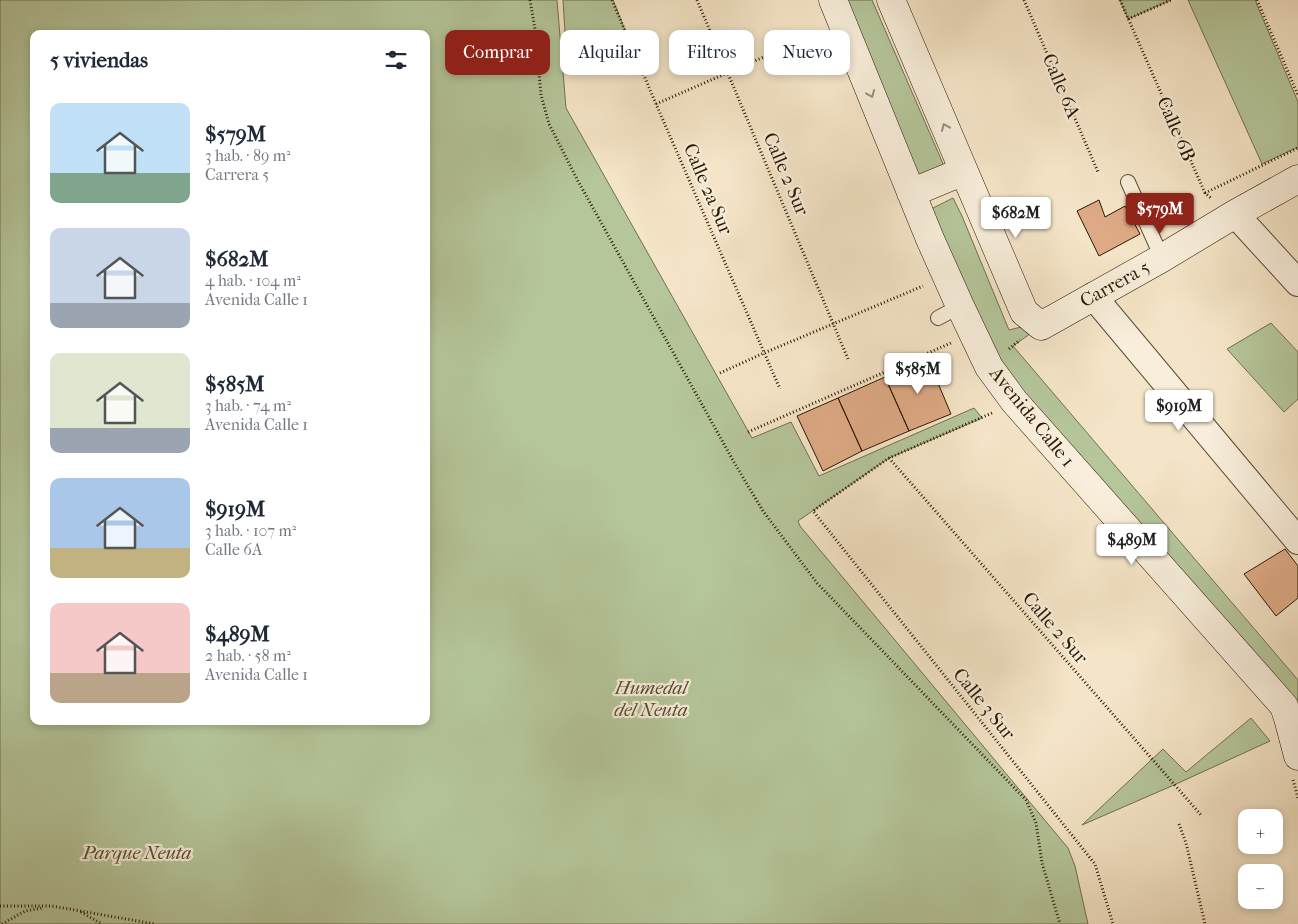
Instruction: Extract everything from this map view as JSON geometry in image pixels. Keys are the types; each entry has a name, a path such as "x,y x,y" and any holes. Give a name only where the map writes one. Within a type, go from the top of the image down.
{"main road":[{"path":"891,0 1024,312 1041,326"},
{"name":"Avenida Calle 1","path":"838,12 930,239 949,312 1014,401 1284,706 1298,756"},
{"path":"911,193 964,172"},
{"name":"Carrera 5","path":"1041,326 1298,179"}],"street":[{"path":"1235,214 1298,283"},
{"path":"1093,296 1298,542"}],"lane":[{"path":"1128,182 1162,258"}],"path":[{"path":"530,0 541,94 549,124 578,181 735,464 762,510 817,582 1026,800 1036,823 1042,863 1060,924"},
{"name":"Calle 2a Sur","path":"612,0 780,389"},
{"name":"Calle 2 Sur","path":"697,0 710,30"},
{"name":"Calle 6A","path":"1024,0 1098,172"},
{"name":"Calle 6B","path":"1120,0 1205,193"},
{"path":"1128,18 1172,0"},
{"path":"1257,0 1298,95"},
{"path":"754,59 838,12"},
{"path":"656,104 723,75"},
{"name":"Calle 2 Sur","path":"729,75 848,360"},
{"path":"1235,214 1205,193 1298,148"},
{"path":"720,374 764,353 926,284"},
{"path":"989,367 1012,346 1041,326"},
{"path":"748,432 959,340"},
{"path":"889,458 998,411 1014,401"},
{"name":"Calle 2 Sur","path":"889,458 1200,815"},
{"name":"Calle 3 Sur","path":"889,458 813,512 1095,864 1113,924"},
{"path":"1179,824 1186,844 1206,924"},
{"path":"0,906 52,906 156,924"},
{"path":"2,924 25,911 52,906"},
{"path":"79,911 102,924"}],"green space":[{"name":"Humedal del Neuta","path":"0,0 557,0 560,36 560,75 563,75 566,108 752,438 791,422 819,476 974,408 982,418 889,458 798,521 800,526 1068,848 1075,866 1088,924 0,924"},
{"path":"563,0 613,0 625,30 565,30"},
{"path":"845,0 872,0 944,166 918,177"},
{"path":"1120,0 1171,0 1128,19"},
{"path":"1188,0 1255,0 1298,102 1298,147 1262,164"},
{"path":"953,198 1009,330 1033,324 1037,329 1013,346 1298,680 1298,728 1003,371 931,209"},
{"path":"1271,323 1298,352 1298,399 1284,412 1227,349"},
{"path":"1251,718 1270,741 1082,825 1163,749 1186,772"}],"building":[{"path":"1099,200 1105,217 1125,206 1140,234 1099,256 1077,211"},
{"path":"927,357 951,414 909,431 885,377"},
{"path":"885,377 909,431 862,451 838,398"},
{"path":"838,398 862,451 823,471 797,416"},
{"path":"1285,549 1298,566 1298,598 1276,616 1244,574"}],"park label":[{"name":"Parque Neuta","path":"137,853"}]}
